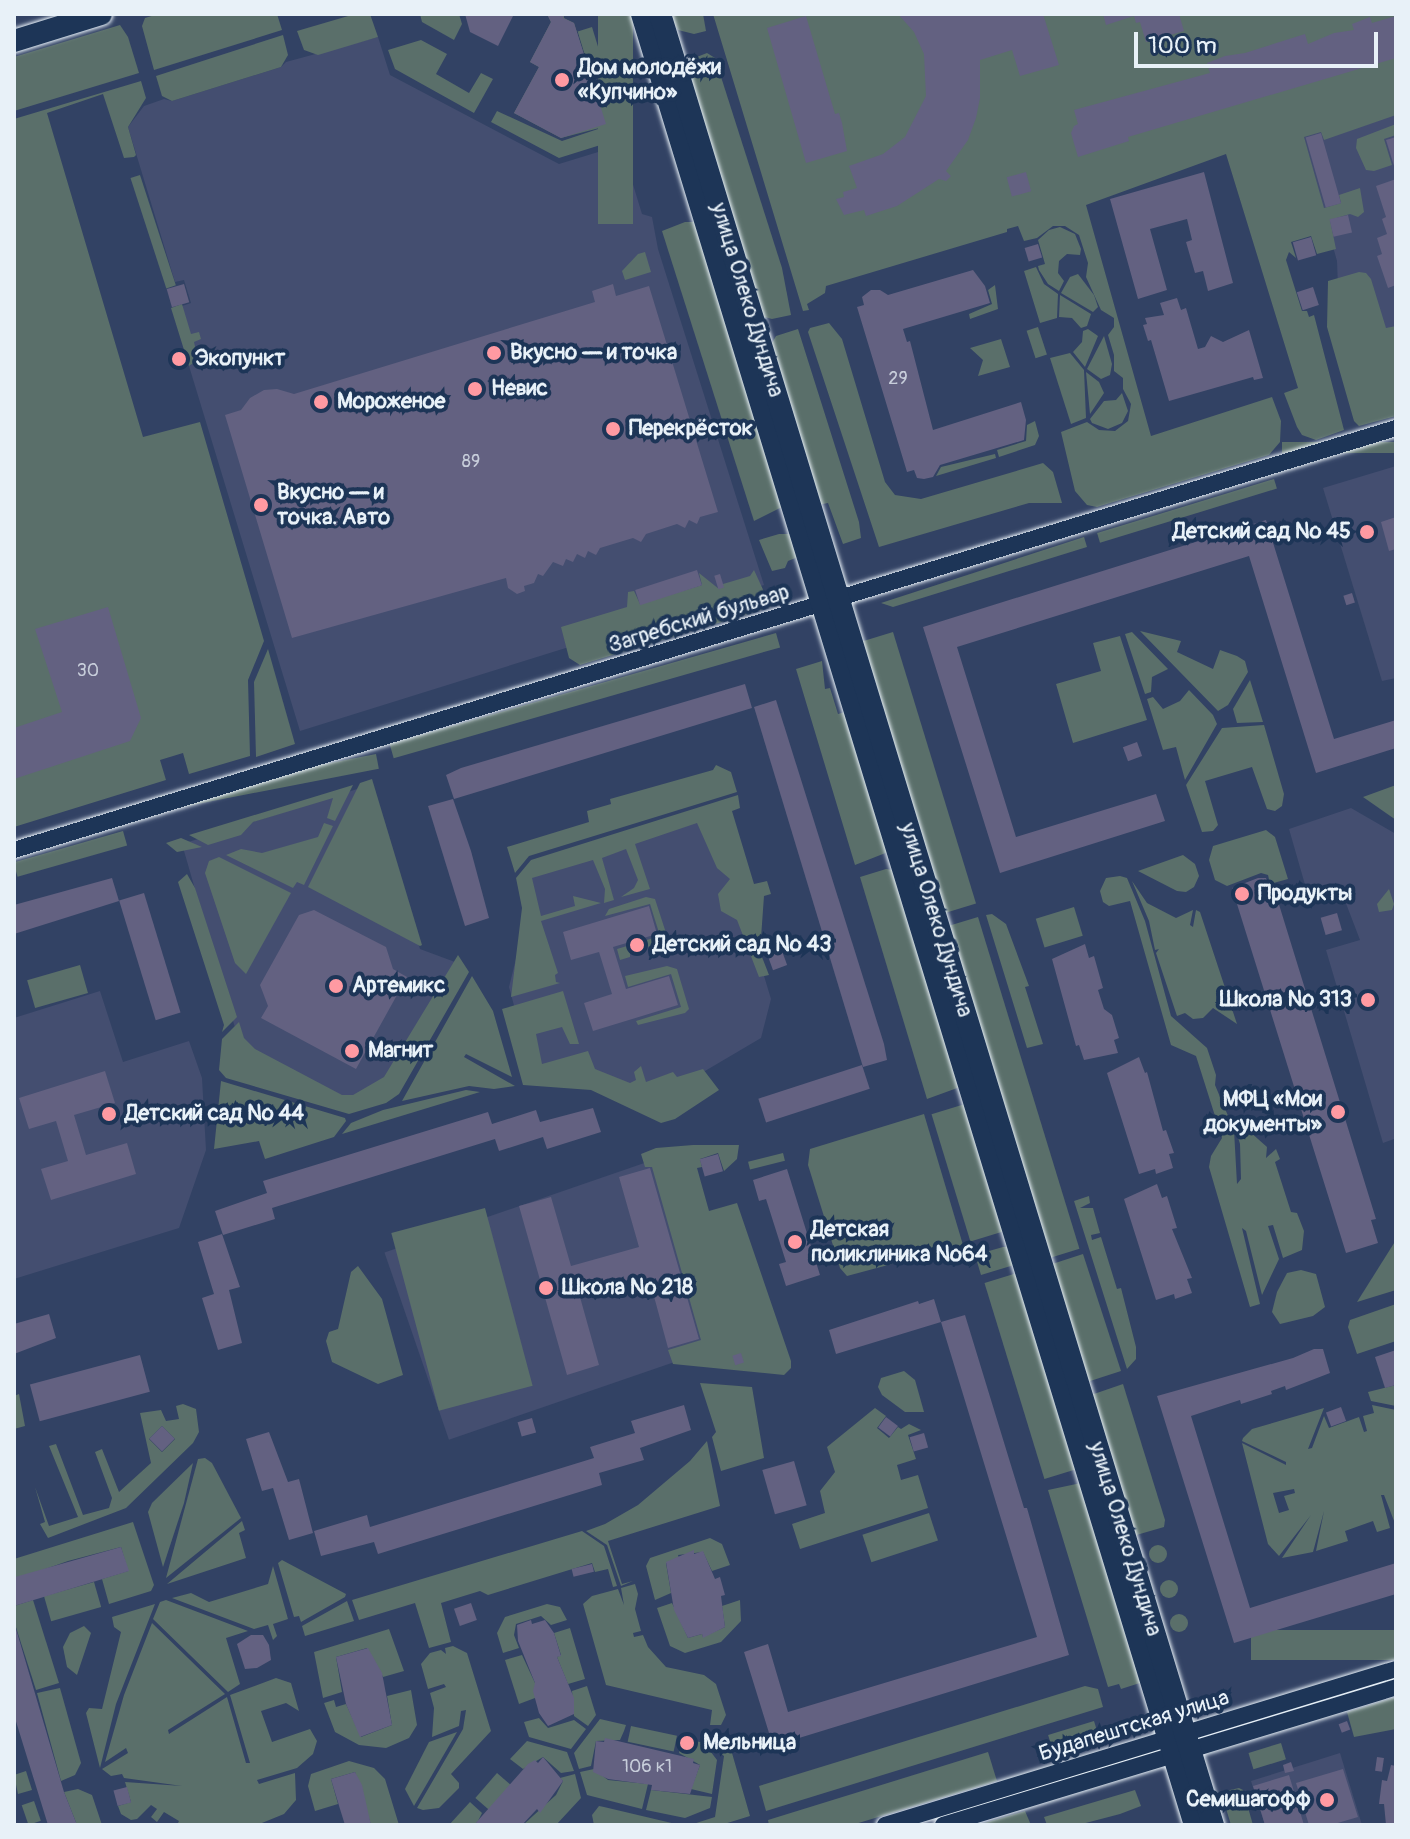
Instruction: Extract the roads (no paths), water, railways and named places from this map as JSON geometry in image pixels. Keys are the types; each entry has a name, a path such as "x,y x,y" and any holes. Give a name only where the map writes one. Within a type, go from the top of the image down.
{"street":[{"path":"14,41 101,14"},
{"name":"улица Олеко Дундича","path":"642,14 830,603 1179,1744 1213,1825"},
{"name":"улица Олеко Дундича","path":"660,14 830,603"},
{"name":"Загребский бульвар","path":"14,850 1396,428"},
{"name":"Будапештская улица","path":"943,1825 1396,1669"},
{"name":"Будапештская улица","path":"885,1825 1396,1687"},
{"name":"улица Олеко Дундича","path":"1179,1744 1195,1825"}],"place":[{"name":"Дом молодёжи «Купчино»","path":"562,80"},
{"name":"Вкусно — и точка","path":"494,353"},
{"name":"Экопункт","path":"179,359"},
{"name":"Невис","path":"475,389"},
{"name":"Мороженое","path":"321,402"},
{"name":"Перекрёсток","path":"613,429"},
{"name":"Вкусно — и точка. Авто","path":"261,505"},
{"name":"Детский сад № 45","path":"1367,532"},
{"name":"Продукты","path":"1242,894"},
{"name":"Детский сад № 43","path":"637,945"},
{"name":"Артемикс","path":"336,986"},
{"name":"Школа № 313","path":"1368,1000"},
{"name":"Магнит","path":"352,1051"},
{"name":"МФЦ «Мои документы»","path":"1338,1112"},
{"name":"Детский сад № 44","path":"109,1114"},
{"name":"Детская поликлиника №64","path":"795,1242"},
{"name":"Школа № 218","path":"546,1288"},
{"name":"Мельница","path":"687,1743"},
{"name":"Семишагофф","path":"1327,1800"}]}
